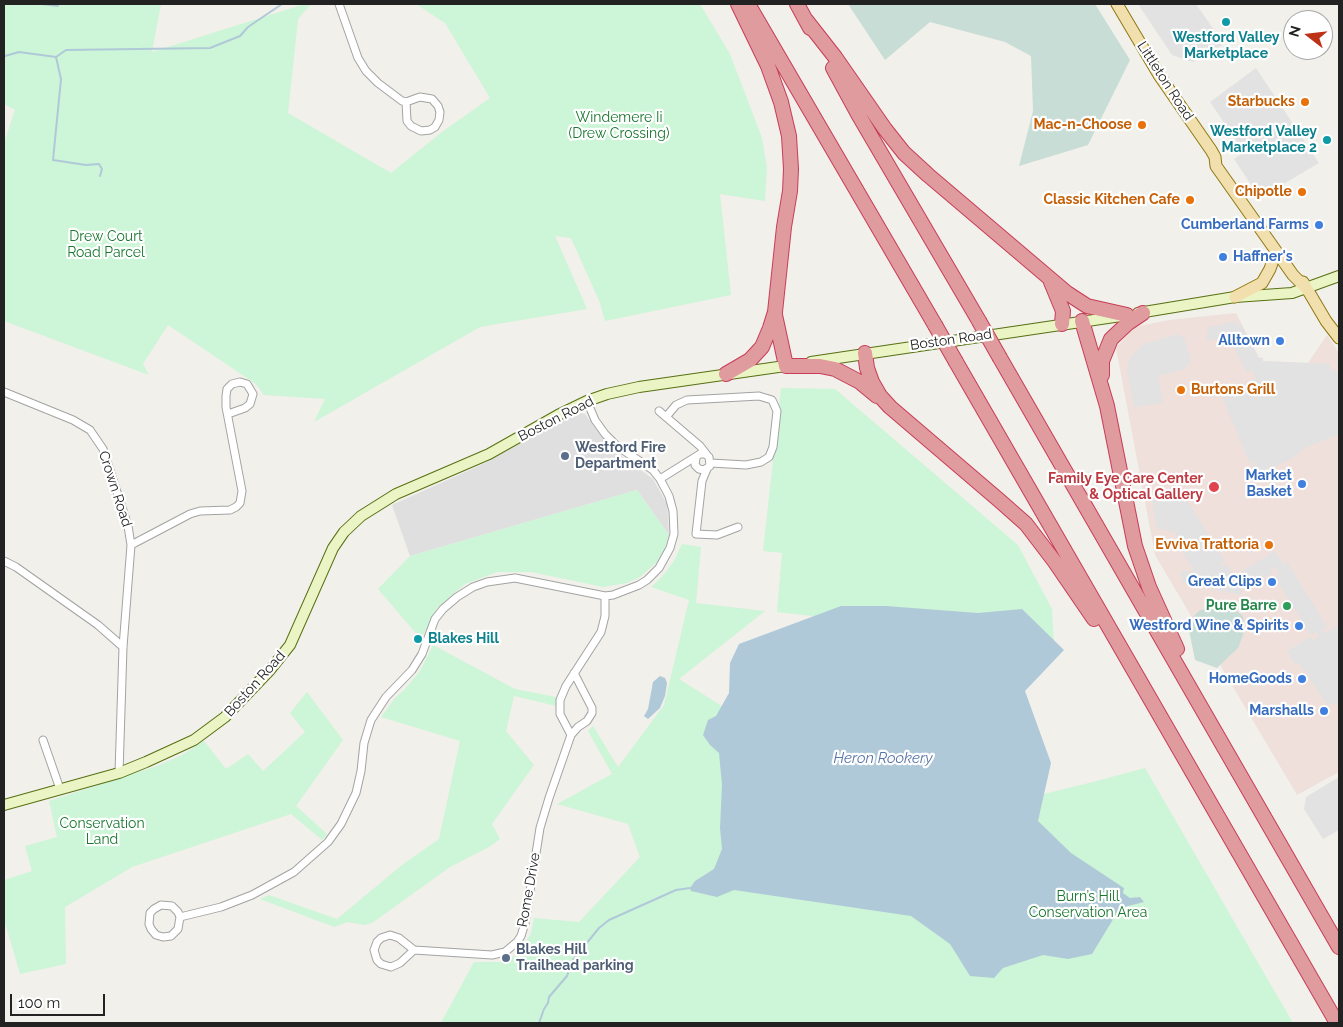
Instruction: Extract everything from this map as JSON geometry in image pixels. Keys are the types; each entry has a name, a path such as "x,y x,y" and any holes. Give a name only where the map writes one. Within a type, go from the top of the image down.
{"highway":[{"path":"726,374 750,360 762,347 767,338 775,312 784,227 790,191 791,150 781,102 768,66 738,4"},
{"path":"748,4 1337,1023"},
{"path":"797,4 858,114 1339,946"},
{"path":"806,20 904,153 1067,293 1088,306 1127,315"},
{"path":"1048,277 1063,312 1062,324"},
{"path":"775,312 786,366 820,366 835,369 860,382 1026,524 1140,681"},
{"path":"1104,395 1102,361 1106,348 1119,330 1143,313"},
{"path":"1082,321 1104,395 1135,546 1148,587 1177,648 1199,703"},
{"path":"865,353 867,368 872,382 887,404"}],"main road":[{"name":"Littleton Road","path":"1117,4 1156,70 1215,157 1222,161 1298,270 1306,288 1339,338"},
{"name":"Littleton Road","path":"1215,157 1216,166 1293,275 1306,288"},
{"path":"1235,297 1262,284 1276,251"},
{"name":"Boston Road","path":"4,805 119,773 173,751 194,740 225,717 245,698 290,645 333,548 344,532 361,516 396,494 489,454 587,401 607,394 639,387 1143,313 1235,297 1292,292 1339,276"}],"street":[{"path":"339,4 358,58 366,71 385,88 406,102"},
{"path":"420,97 432,99 438,106 440,120 430,130 421,131 411,126 407,121 406,102 420,97"},
{"path":"131,545 190,514 200,511 230,510 240,503 242,491 228,414 226,396 228,388 236,382 247,384 253,394 250,404 245,408 228,414"},
{"name":"Crown Road","path":"4,392 73,420 94,434 103,449 128,526 131,545 123,646 119,773"},
{"path":"666,417 676,405 687,400 759,396 772,400 777,411 773,447 769,457 761,462 746,465 678,468"},
{"path":"180,917 221,907 252,895 294,872 328,842 341,824 356,793 366,736 376,712 386,697 412,670 422,654 435,619 457,597 487,582 515,578 605,596 624,592 647,580 659,568 667,556 674,534 674,511 669,496 660,479 645,464 617,446 605,434 595,420 587,401"},
{"path":"659,411 691,440 703,448 710,459 703,467 696,534 714,536 738,527"},
{"path":"691,440 695,446 697,457 695,463 703,467"},
{"path":"660,479 702,454 707,455"},
{"path":"4,561 16,567 98,624 123,646"},
{"path":"571,735 560,714 559,707 563,692 601,632 605,616 605,596"},
{"name":"Rome Drive","path":"414,950 492,955 505,952 517,942 525,923 544,813 571,735 578,727 588,722 592,713 592,708 574,673"},
{"path":"43,740 60,789"},
{"path":"161,905 172,906 180,917 178,930 168,937 156,935 148,924 150,913 161,905"},
{"path":"390,935 399,938 414,950 400,963 391,967 381,964 377,960 374,950 381,938 390,935"}],"shaded area":[{"path":"848,4 1095,4 1130,60 1088,145 1019,166 1033,111 1031,56 1005,42 930,22 885,60"},
{"path":"1138,4 1196,4 1224,44 1193,62 1172,55"},
{"path":"1256,68 1319,163 1260,198 1234,159 1244,152 1210,102"},
{"path":"1236,313 1257,357 1263,358 1263,361 1308,363 1327,335 1339,353 1339,772 1297,795 1155,555 1116,348 1134,327 1169,320"},
{"path":"1235,321 1236,326 1241,324 1257,357 1263,358 1263,361 1330,364 1330,371 1336,369 1339,378 1339,434 1305,448 1290,460 1254,474 1249,467 1255,465 1255,462 1250,464 1222,397 1227,394 1225,392 1256,379 1252,370 1247,372 1230,341 1235,339 1234,336 1231,335 1207,341 1206,336 1208,333 1207,328"},
{"path":"1177,334 1184,338 1191,361 1185,369 1158,376 1163,403 1134,407 1127,369 1131,356 1142,345"},
{"path":"581,413 585,414 608,446 653,479 667,504 669,535 637,490 410,556 392,505 485,463 561,421"},
{"path":"1164,493 1166,495 1172,493 1180,497 1184,495 1225,562 1221,564 1222,567 1227,564 1234,576 1242,591 1241,595 1182,583 1184,578 1180,577 1182,570 1190,572 1193,569 1182,552 1185,547 1174,532 1157,528 1151,496"},
{"path":"1275,551 1283,564 1287,562 1327,627 1323,629 1324,632 1339,625 1339,705 1327,704 1299,663 1295,664 1287,651 1310,637 1313,641 1318,636 1316,632 1311,635 1274,576 1279,573 1275,566 1271,568 1273,572 1254,584 1252,580 1250,583 1242,571"},
{"path":"1234,609 1243,616 1244,632 1238,648 1217,668 1195,660 1189,621 1200,610"},
{"path":"1339,777 1339,830 1323,839 1304,809 1306,797"}],"green space":[{"name":"Windemere Ii (Drew Crossing)","path":"4,4 161,4 152,52 305,4 311,4 298,19 288,113 391,173 442,132 490,98 445,23 416,4 700,4 730,54 762,138 767,168 765,201 720,194 731,295 605,321 600,303 571,238 555,236 587,309 480,327 314,422 325,399 264,395 256,384 168,325 143,364 149,375 4,321 4,143 15,110 4,104"},
{"path":"781,388 835,389 1018,545 1052,609 1054,644 777,612 782,553 763,551"},
{"path":"637,490 669,535 658,561 640,577 627,583 603,587 531,572 497,572 465,584 437,608 421,639 378,589 410,556"},
{"name":"Burn’s Hill Conservation Area","path":"682,544 701,547 696,603 765,611 679,679 834,777 815,850 1145,768 1293,1023 441,1023 474,962 501,962 515,956 531,933 534,918 579,922 640,857 628,824 557,804 612,774 588,731 593,726 618,767 664,705 689,600 651,587 661,578 674,561"},
{"path":"433,645 515,689 556,697 556,706 514,696 506,731 534,765 492,824 500,839 489,847 450,867 372,923 364,925 348,922 334,927 260,899 269,895 337,919 402,865 439,839 460,741 381,717 395,698 420,671"},
{"name":"Conservation Land","path":"307,692 343,740 296,806 327,834 322,840 291,814 132,867 65,907 66,964 20,974 4,919 4,880 32,871 25,846 57,837 49,801 157,766 182,755 204,741 226,769 248,754 263,771 305,732 290,713"}],"water":[{"name":"Heron Rookery","path":"841,606 886,606 978,613 1022,609 1064,650 1025,691 1051,763 1038,821 1071,853 1124,888 1123,893 1130,898 1140,897 1144,902 1120,908 1092,954 1068,959 1043,955 1003,968 994,978 970,976 950,944 911,916 734,890 717,897 691,891 690,888 695,881 714,869 722,849 720,828 722,785 719,753 703,735 708,720 716,716 729,693 730,663 739,644"},
{"path":"660,676 665,678 667,683 665,696 660,708 648,719 644,716 648,709 653,682"}],"waterway":[{"path":"42,4 58,6"},
{"path":"4,55 19,52 56,57 66,50 210,48 240,36 248,27 282,4"},
{"path":"56,57 61,79 53,160 86,165 99,164 102,169 100,176"},
{"path":"539,1023 549,997 567,976 573,960 599,928 609,920 676,890 690,888"}],"place":[{"name":"Westford Valley Marketplace","path":"1226,22"},
{"name":"Starbucks","path":"1305,102"},
{"name":"Mac-n-Choose","path":"1142,125"},
{"name":"Westford Valley Marketplace 2","path":"1327,140"},
{"name":"Chipotle","path":"1302,192"},
{"name":"Classic Kitchen Cafe","path":"1190,200"},
{"name":"Cumberland Farms","path":"1319,225"},
{"name":"Haffner's","path":"1223,257"},
{"name":"Alltown","path":"1280,341"},
{"name":"Burtons Grill","path":"1181,390"},
{"name":"Westford Fire Department","path":"565,456"},
{"name":"Market Basket","path":"1302,484"},
{"name":"Family Eye Care Center & Optical Gallery","path":"1214,487"},
{"name":"Evviva Trattoria","path":"1269,545"},
{"name":"Great Clips","path":"1272,582"},
{"name":"Pure Barre","path":"1287,606"},
{"name":"Westford Wine & Spirits","path":"1299,626"},
{"name":"Blakes Hill","path":"418,639"},
{"name":"HomeGoods","path":"1302,679"},
{"name":"Marshalls","path":"1324,711"},
{"name":"Blakes Hill Trailhead parking","path":"506,958"}],"park label":[{"name":"Drew Court Road Parcel","path":"106,246"}]}
